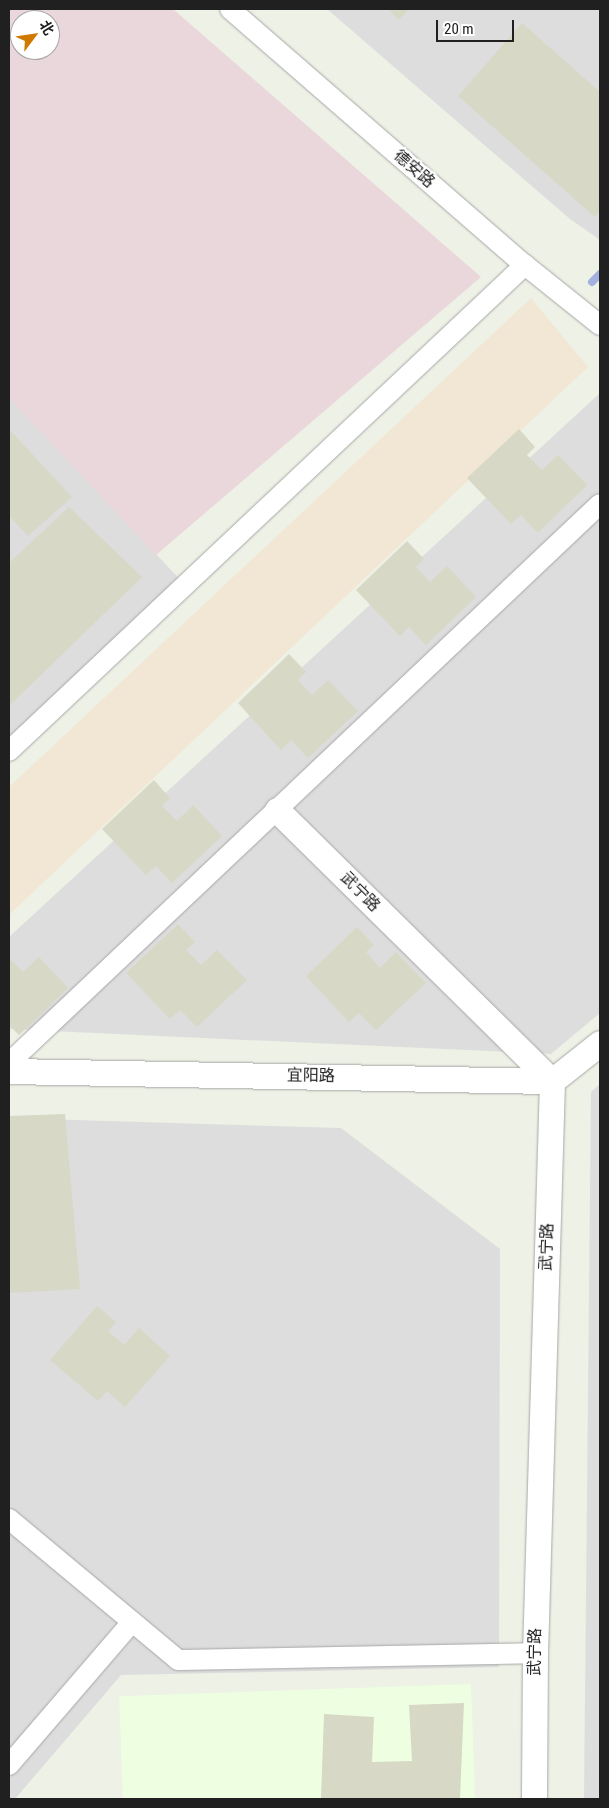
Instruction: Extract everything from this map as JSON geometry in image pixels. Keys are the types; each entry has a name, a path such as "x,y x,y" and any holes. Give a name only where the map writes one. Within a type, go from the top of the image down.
{"street":[{"name":"德安路","path":"230,9 525,265 600,325"},
{"path":"9,751 525,265"},
{"path":"9,1063 600,504"},
{"name":"武宁路","path":"277,810 552,1081 535,1653 534,1799"},
{"path":"552,1081 600,1043"},
{"name":"宜阳路","path":"9,1071 552,1081"},
{"path":"9,1519 178,1660 535,1653"},
{"path":"9,1765 132,1622"}],"shaded area":[{"path":"9,9 173,9 481,277 156,555 9,398"},
{"path":"327,9 600,9 600,240 570,219"},
{"path":"531,298 588,367 9,915 9,787"},
{"path":"600,393 600,1013 551,1054 9,1029 9,937"},
{"path":"9,397 185,585 9,751"},
{"path":"600,1084 600,1799 584,1799 591,1092"},
{"path":"9,1118 341,1128 500,1249 499,1667 121,1675 15,1799 9,1799"},
{"path":"471,1684 475,1799 123,1799 119,1696"}],"building":[{"path":"388,9 409,9 399,20"},
{"path":"522,23 600,92 600,210 595,217 458,96"},
{"path":"9,429 72,497 28,536 9,516"},
{"path":"519,429 535,447 527,455 542,470 558,455 587,485 538,533 521,515 511,524 467,478"},
{"path":"69,507 142,577 9,706 9,563"},
{"path":"407,541 424,559 416,567 430,582 447,566 476,597 426,645 409,627 400,636 356,590"},
{"path":"289,654 306,672 298,680 312,695 328,680 358,711 308,758 291,740 281,750 238,703"},
{"path":"154,780 170,798 162,806 177,821 193,805 222,836 172,883 156,866 146,875 102,829"},
{"path":"178,924 195,942 186,950 201,965 217,950 247,980 197,1027 180,1010 170,1019 126,973"},
{"path":"357,927 374,945 366,952 380,968 396,952 426,983 376,1030 359,1013 349,1022 306,976"},
{"path":"39,957 68,988 19,1035 9,1025 9,958 23,972"},
{"path":"65,1114 80,1289 9,1293 9,1116"},
{"path":"97,1306 116,1322 108,1331 124,1345 139,1328 170,1356 125,1407 107,1391 98,1401 50,1360"},
{"path":"464,1703 460,1799 321,1798 324,1714 374,1717 372,1762 412,1761 409,1705"}],"waterway":[{"path":"592,282 600,274"}]}
